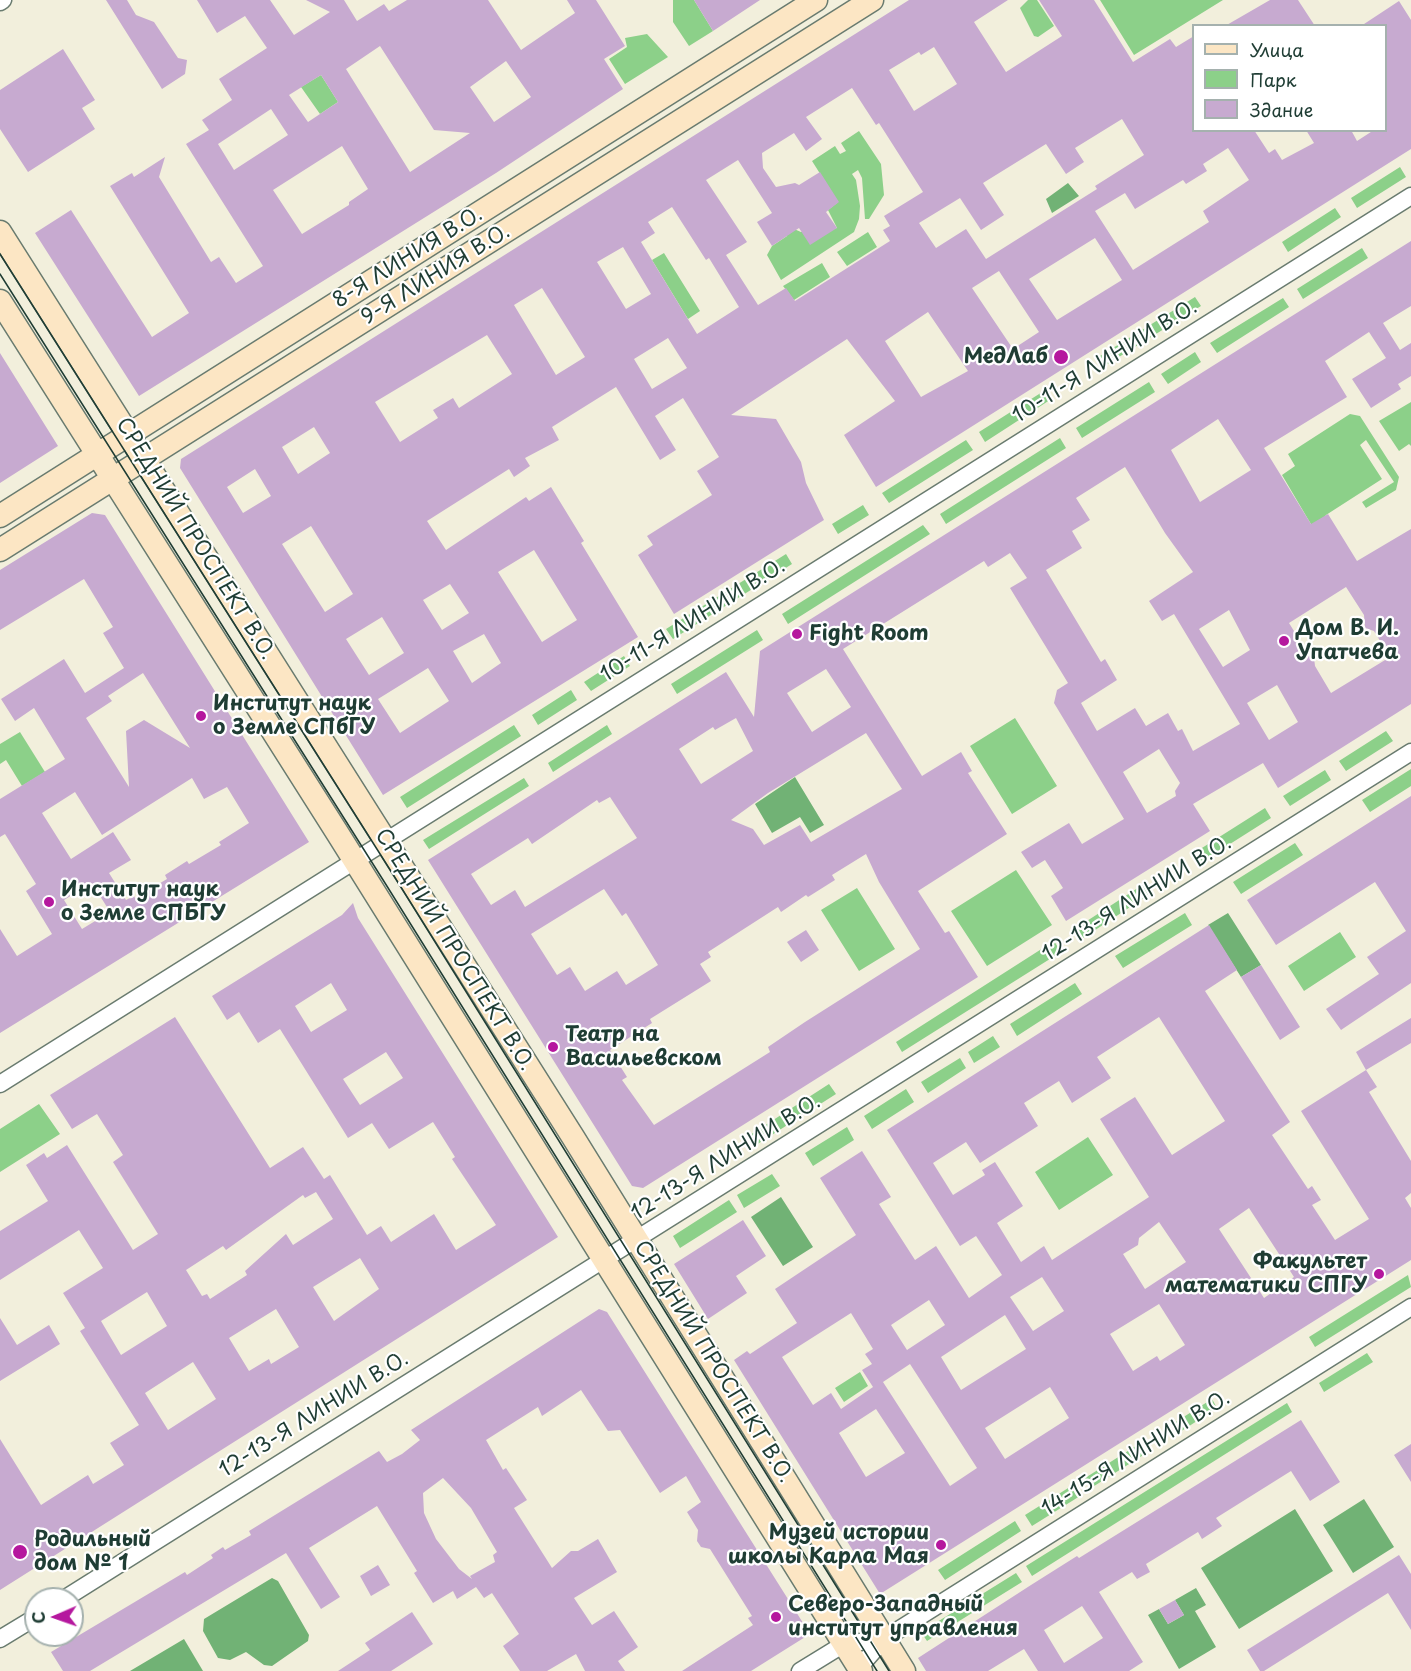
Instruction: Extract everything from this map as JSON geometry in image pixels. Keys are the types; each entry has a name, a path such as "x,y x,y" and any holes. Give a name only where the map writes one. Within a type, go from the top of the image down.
{"main road":[{"name":"8-Я ЛИНИЯ В.О.","path":"0,516 816,0"},
{"name":"9-Я ЛИНИЯ В.О.","path":"0,550 872,0"},
{"name":"СРЕДНИЙ ПРОСПЕКТ В.О.","path":"0,232 130,434 637,1240 904,1671"},
{"name":"СРЕДНИЙ ПРОСПЕКТ В.О.","path":"0,301 355,860 859,1670"}],"street":[{"name":"10-11-Я ЛИНИИ В.О.","path":"0,1084 1411,196"},
{"name":"12-13-Я ЛИНИИ В.О.","path":"83,1587 324,1434 604,1262 1411,752"},
{"name":"14-15-Я ЛИНИИ В.О.","path":"884,1639 1411,1307"},
{"path":"0,1639 24,1624"},
{"path":"800,1671 844,1644 884,1639"},
{"path":"859,1670 884,1639"}],"green space":[{"path":"673,0 694,0 713,31 689,46 673,22"},
{"path":"1028,0 1037,0 1054,26 1038,37 1034,36 1020,8"},
{"path":"1100,0 1223,0 1134,55"},
{"path":"647,34 668,57 625,84 609,59 627,47 625,38"},
{"path":"321,75 338,102 320,114 301,87"},
{"path":"859,131 881,164 884,195 869,219 865,219 862,178 858,170 852,174 856,180 860,206 859,219 854,232 781,280 767,255 772,246 787,236 785,233 794,229 801,232 837,228 828,210 838,202 812,161 835,146 840,154 846,151 841,143"},
{"path":"1400,167 1406,177 1357,208 1351,198"},
{"path":"1068,183 1079,196 1052,213 1046,199"},
{"path":"1335,208 1341,217 1288,252 1282,242"},
{"path":"868,232 877,247 847,266 837,252"},
{"path":"1362,248 1368,258 1303,299 1297,289"},
{"path":"664,253 700,311 688,319 652,260"},
{"path":"822,263 830,277 794,300 783,286"},
{"path":"1195,297 1201,306 1106,365 1100,356"},
{"path":"1283,298 1289,307 1217,353 1210,343"},
{"path":"1195,352 1201,362 1168,384 1161,374"},
{"path":"1149,382 1155,392 1082,438 1076,428"},
{"path":"1047,389 1053,398 985,442 979,432"},
{"path":"1411,402 1411,446 1409,444 1399,451 1379,421"},
{"path":"1350,414 1360,416 1399,477 1396,490 1366,508 1362,502 1394,482 1366,440 1360,445 1382,479 1326,515 1315,531 1282,475 1295,466 1288,454"},
{"path":"1060,438 1066,448 946,524 940,514"},
{"path":"966,440 973,450 889,503 882,493"},
{"path":"863,505 869,515 838,534 832,524"},
{"path":"923,525 930,534 788,624 782,614"},
{"path":"786,554 792,564 673,639 666,629"},
{"path":"757,630 763,640 677,694 671,684"},
{"path":"624,656 630,666 591,691 584,682"},
{"path":"571,690 577,700 538,725 532,715"},
{"path":"1015,718 1057,786 1012,814 970,746"},
{"path":"514,725 521,736 407,808 400,797"},
{"path":"607,725 612,734 553,772 548,763"},
{"path":"1386,731 1393,741 1346,771 1339,761"},
{"path":"20,732 45,772 22,786 6,760 0,764 0,744"},
{"path":"1411,769 1411,786 1370,812 1362,800"},
{"path":"1325,770 1331,780 1290,806 1283,796"},
{"path":"795,777 824,825 810,833 800,817 772,833 755,804"},
{"path":"524,778 529,786 429,849 423,840"},
{"path":"1265,808 1271,818 1200,863 1194,853"},
{"path":"1295,843 1303,855 1241,894 1233,882"},
{"path":"1016,870 1052,925 987,966 951,911"},
{"path":"1147,882 1153,892 1080,940 1073,930"},
{"path":"857,888 895,949 859,971 821,910"},
{"path":"1185,913 1192,925 1123,968 1115,956"},
{"path":"1228,913 1261,965 1241,977 1208,925"},
{"path":"1340,932 1356,957 1304,991 1288,966"},
{"path":"1054,941 1061,952 902,1052 896,1042"},
{"path":"1075,983 1082,994 1017,1036 1010,1024"},
{"path":"993,1036 1000,1047 974,1063 968,1052"},
{"path":"960,1058 966,1068 928,1093 921,1082"},
{"path":"829,1084 836,1094 756,1145 750,1135"},
{"path":"906,1089 914,1102 872,1129 864,1116"},
{"path":"39,1104 60,1134 0,1172 0,1129"},
{"path":"847,1127 854,1140 813,1166 805,1153"},
{"path":"1088,1137 1113,1175 1059,1210 1035,1172"},
{"path":"772,1174 780,1186 744,1208 737,1195"},
{"path":"781,1197 813,1247 783,1266 751,1217"},
{"path":"729,1200 737,1212 680,1248 673,1236"},
{"path":"1408,1275 1411,1287 1315,1347 1309,1337"},
{"path":"1367,1353 1373,1362 1324,1392 1319,1383"},
{"path":"860,1372 868,1386 844,1402 835,1388"},
{"path":"1212,1399 1217,1408 1180,1432 1174,1423"},
{"path":"1287,1403 1292,1412 1032,1576 1026,1566"},
{"path":"1139,1444 1145,1454 1091,1488 1085,1478"},
{"path":"1073,1485 1080,1496 1032,1526 1025,1515"},
{"path":"1364,1499 1394,1547 1353,1573 1323,1525"},
{"path":"1295,1509 1333,1571 1239,1629 1201,1568"},
{"path":"1015,1521 1021,1531 945,1580 938,1570"},
{"path":"1016,1573 1022,1582 927,1641 921,1632"},
{"path":"272,1578 278,1581 309,1635 308,1641 272,1666 264,1665 246,1652 230,1660 218,1658 203,1631 204,1619"},
{"path":"1196,1588 1206,1605 1195,1611 1216,1647 1179,1669 1148,1615 1159,1609 1168,1624 1184,1615 1175,1600"},
{"path":"184,1639 203,1671 130,1671"}],"building":[{"path":"106,0 127,0 136,15 154,22 178,58 187,60 185,74 162,89"},
{"path":"197,0 270,0 294,35 330,12 306,0 344,0 357,21 384,4 389,11 407,0 488,0 521,50 575,13 567,0 596,0 625,46 604,59 623,89 496,173 139,396 35,233 71,210 152,337 189,313 110,186 132,173 134,177 165,157 159,177 211,262 219,257 236,283 263,266 186,144 209,130 202,120 232,100 219,79 267,48 245,16 217,33","holes":["380,46 434,130 470,133 410,172 346,69","506,61 531,97 494,122 470,87","321,75 338,102 308,122 289,95","271,109 288,135 234,170 218,144","342,146 368,189 349,202 349,205 302,234 273,190"]},
{"path":"694,0 760,0 713,31"},
{"path":"909,0 1008,0 974,22 1006,72 1062,36 1039,0 1094,0 1133,62 1170,39 1176,47 1192,37 1192,132 1255,132 1269,153 1275,149 1282,160 1314,143 1307,132 1352,132 1357,141 1371,132 1387,132 1387,24 1364,24 1399,1 1411,20 1411,149 876,487 844,435 895,401 847,339 731,415 776,419 801,462 806,483 824,520 674,614 638,555 653,545 647,536 712,495 697,471 719,457 683,398 655,416 676,450 660,460 616,387 552,427 559,440 525,458 530,466 514,477 509,469 427,521 446,550 526,497 529,501 551,487 584,541 581,543 638,637 383,795 180,468 181,459","holes":["934,47 957,84 914,111 889,70 919,52 921,55","852,88 876,125 879,123 923,192 884,216 890,226 883,230 890,241 795,301 786,288 758,305 726,255 747,242 706,180 738,160 772,213 757,222 772,246 799,228 810,245 837,228 826,212 839,202 820,172 799,185 795,183 776,187 763,168 762,153 794,133 806,151 822,139 806,117","1122,119 1144,155 1095,186 1097,189 986,259 966,229 936,248 919,223 960,198 981,230 1004,215 983,183 1046,144 1066,174 1084,162 1075,148","1228,148 1249,180 1203,211 1209,222 1133,270 1095,211 1125,193 1135,209 1183,180 1186,184 1207,171 1203,164","672,207 706,260 709,258 739,307 697,334 641,242 655,233 648,222","1095,238 1122,280 1057,320 1029,279","623,247 651,294 626,309 597,262","999,271 1039,332 1013,349 972,288","542,288 585,357 556,375 514,305","928,312 968,371 921,397 885,341","487,335 512,374 459,408 453,398 433,410 438,418 400,442 375,402","668,338 687,368 652,389 634,359","314,427 330,453 298,474 282,447","255,469 271,496 243,513 227,487","311,526 353,594 325,612 282,544","534,550 577,620 542,642 498,572","450,584 469,613 442,630 423,600","382,617 404,653 369,675 346,639","484,634 501,663 472,683 453,651","428,668 449,701 400,733 378,699"]},
{"path":"1270,0 1298,0 1314,24 1228,24"},
{"path":"63,49 95,100 82,108 95,129 28,172 0,129 0,90"},
{"path":"1411,241 1411,306 1383,323 1400,350 1411,343 1411,376 1398,384 1401,389 1371,408 1352,379 1386,358 1369,332 1325,361 1347,397 1264,448 1311,524 1328,514 1357,561 1411,529 1411,704 1278,788 1263,763 1193,804 1210,831 1066,921 1051,896 1063,888 1045,860 1032,868 1021,852 1069,823 1082,844 1124,819 1054,703 1057,690 1068,683 1010,588 1027,578 1010,553 988,567 984,561 843,649 922,776 961,752 972,771 968,773 1007,834 918,891 945,933 949,931 978,977 643,1188 632,1186 428,860 726,672 754,717 760,651","holes":["1218,419 1251,470 1200,502 1171,450","1125,467 1165,533 1193,572 1149,601 1162,621 1174,614 1240,724 1193,751 1182,729 1178,731 1168,713 1146,726 1135,708 1097,731 1081,703 1117,680 1105,659 1101,662 1046,570 1082,548 1072,531 1090,520 1076,498","1346,587 1364,615 1365,628 1374,631 1390,657 1331,693 1315,666 1314,658 1310,657 1289,623","1229,610 1250,650 1223,667 1199,629","826,669 851,707 812,732 787,693","1277,685 1298,722 1269,740 1247,703","736,718 753,751 701,784 679,749 713,727 715,730","866,733 902,789 811,842 800,825 764,845 753,829 731,820 768,793","1159,749 1180,783 1175,791 1176,796 1147,813 1123,772","610,797 637,838 525,907 515,890 491,905 471,874 528,838 532,844 597,800 599,803","866,854 879,882 920,949 768,1047 770,1052 654,1125 622,1080 627,1077 610,1050 652,1023 650,1019 711,981 700,964 711,957 708,952 778,907 781,912 806,895 808,897 835,880 832,875","604,889 622,916 626,913 658,965 626,985 617,971 585,991 570,967 557,975 531,934"]},
{"path":"0,353 58,446 0,483"},
{"path":"92,513 105,515 309,842 0,1033 0,929 17,956 52,934 26,891 36,884 5,834 0,837 0,799 65,759 34,708 15,721 1,699 64,659 85,693 124,668 103,633 113,627 84,579 0,630 0,570","holes":["143,673 190,748 144,720 126,731 129,787 86,718 112,701 108,696","192,778 204,799 227,787 249,823 219,842 221,845 189,864 187,861 165,875 167,879 135,898 134,896 126,900 109,873 131,860 113,832 71,859 42,813 75,792 102,835","92,883 110,912 82,929 64,900"]},
{"path":"1411,796 1411,983 1341,1030 1326,1009 1379,974 1367,957 1406,931 1375,882 1276,945 1247,900"},
{"path":"353,903 358,918 558,1237 0,1590 0,1439 41,1505 88,1475 93,1484 124,1465 110,1443 139,1425 80,1331 85,1328 63,1293 103,1268 79,1230 0,1280 0,1231 48,1201 26,1165 44,1153 47,1158 67,1145 133,1250 158,1234 113,1162 123,1155 97,1114 72,1129 50,1095 175,1017 270,1168 303,1147 324,1179 330,1175 367,1235 381,1226 391,1242 434,1214 456,1250 496,1225 452,1159 455,1157 433,1122 389,1149 372,1123 348,1138 280,1029 258,1043 239,1012 227,1020 212,996 342,915","holes":["331,983 347,1010 311,1032 295,1006","386,1052 403,1078 360,1105 343,1079","316,1192 333,1219 293,1245 286,1234 245,1271 247,1275 210,1299 207,1294 202,1296 186,1270 223,1246 226,1250 303,1195 305,1198","360,1258 379,1289 334,1321 313,1287","147,1292 167,1326 121,1355 101,1321","276,1309 299,1347 271,1364 269,1359 249,1371 229,1338","193,1362 216,1399 168,1430 145,1393"]},
{"path":"1209,925 1237,970 1205,991 1290,1122 1272,1135 1308,1189 1312,1186 1321,1200 1312,1205 1335,1240 1369,1219 1301,1111 1366,1070 1377,1087 1369,1092 1411,1161 1411,1193 1405,1198 1411,1208 1411,1260 880,1594 734,1360 747,1351 750,1354 797,1323 775,1289 856,1235 820,1178 862,1151 891,1197 879,1204 915,1260 936,1246 969,1298 1002,1275 976,1236 960,1246 887,1130","holes":["1159,1017 1225,1121 1172,1155 1135,1097 1100,1119 1149,1197 1052,1260 1044,1246 1021,1262 997,1223 1023,1206 995,1162 982,1170 985,1175 953,1195 933,1163 966,1142 980,1163 1038,1126 1024,1103 1059,1081 1072,1103 1111,1078 1097,1057","1249,1208 1294,1277 1264,1298 1219,1229","1159,1222 1186,1262 1145,1289 1123,1254 1138,1245 1139,1238","1042,1277 1064,1311 1033,1331 1010,1297","929,1300 945,1325 907,1350 891,1325","1159,1304 1185,1345 1160,1361 1157,1356 1133,1371 1110,1334","851,1313 873,1349 865,1354 872,1364 862,1370 873,1387 841,1409 831,1393 813,1405 782,1357","1005,1315 1026,1349 961,1390 941,1357","910,1364 977,1468 950,1486 883,1382","1050,1387 1069,1418 1005,1459 985,1428","876,1409 905,1453 866,1477 839,1433"]},
{"path":"806,930 819,950 801,962 787,942"},
{"path":"1261,965 1300,1027 1280,1040 1241,977"},
{"path":"1411,1018 1411,1043 1366,1070 1356,1052"},
{"path":"743,1220 766,1256 736,1276 747,1293 708,1319 674,1264"},
{"path":"599,1309 607,1312 810,1634 751,1671 682,1671 753,1625 748,1618 752,1616 710,1549 701,1547 697,1541 698,1530 687,1512 701,1502 686,1476 660,1493 620,1430 608,1431 581,1390 542,1416 538,1407 486,1440 503,1470 506,1468 527,1500 514,1508 552,1568 571,1551 578,1551 598,1539 617,1572 574,1598 592,1625 614,1611 638,1647 618,1661 625,1671 585,1671 576,1654 547,1671 520,1671 503,1646 519,1634 492,1593 484,1598 476,1587 457,1599 453,1591 433,1603 414,1573 417,1571 377,1506 309,1548 340,1597 321,1609 286,1553 90,1671 63,1671 51,1652 59,1647 84,1647 84,1632 185,1572 187,1575 213,1558 211,1555 223,1547 225,1550 251,1535 249,1531 379,1451 387,1462 420,1440 411,1430","holes":["443,1478 471,1508 497,1552 493,1555 495,1562 470,1576 472,1579 459,1569 436,1539 424,1513 423,1493"]},
{"path":"0,1318 17,1345 49,1325 60,1344 0,1381"},
{"path":"1301,1420 1340,1482 1310,1501 1291,1471 1216,1518 1222,1526 1202,1539 1198,1532 1146,1564 1150,1572 1137,1579 1132,1572 1099,1592 1143,1662 1129,1671 1038,1671 1024,1649 988,1671 926,1671 918,1658 1077,1556 1079,1558","holes":["1082,1606 1103,1638 1064,1663 1044,1630"]},
{"path":"1411,1444 1411,1482 1394,1455"},
{"path":"1399,1555 1411,1574 1411,1630 1388,1593 1264,1671 1260,1671 1247,1650"},
{"path":"378,1565 390,1585 371,1596 360,1576"},
{"path":"1175,1600 1184,1615 1168,1624 1159,1609"},
{"path":"412,1612 433,1644 391,1671 338,1671 370,1650 365,1643"}],"tram line":[{"path":"0,254 394,876 889,1671"},
{"path":"0,274 385,883 877,1671"}],"place":[{"name":"МедЛаб","path":"1061,357"},
{"name":"Fight Room","path":"797,634"},
{"name":"Дом В. И. Упатчева","path":"1284,641"},
{"name":"Институт наук о Земле СПбГУ","path":"201,716"},
{"name":"Институт наук о Земле СПБГУ","path":"49,902"},
{"name":"Театр на Васильевском","path":"553,1047"},
{"name":"Факультет математики СПГУ","path":"1379,1274"},
{"name":"Музей истории школы Карла Мая","path":"941,1545"},
{"name":"Родильный дом № 1","path":"20,1552"},
{"name":"Северо-Западный институт управления","path":"776,1617"}]}
